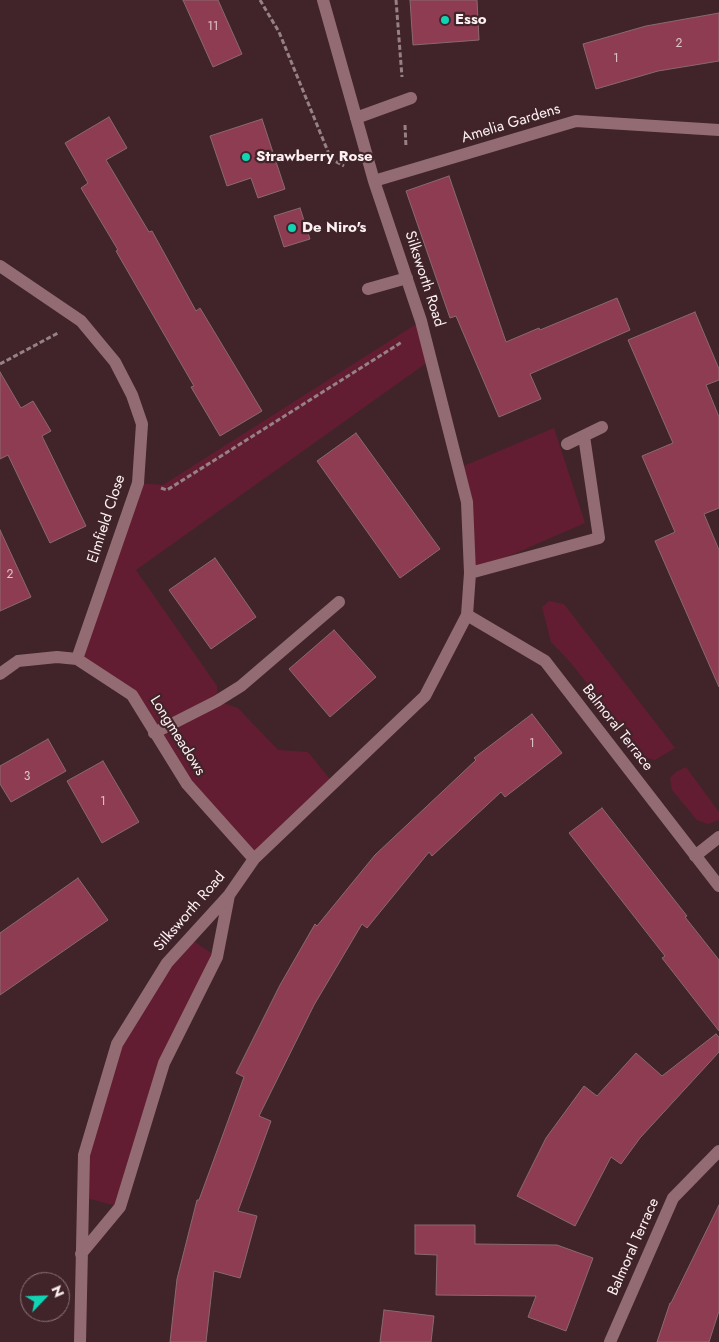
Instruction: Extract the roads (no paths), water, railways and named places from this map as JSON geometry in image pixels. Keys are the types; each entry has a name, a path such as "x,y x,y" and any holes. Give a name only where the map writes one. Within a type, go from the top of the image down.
{"street":[{"name":"Silksworth Road","path":"80,1342 84,1155 117,1044 167,963 229,895 254,859 425,696 467,615 470,573 467,502 423,329 374,181 323,0"},
{"path":"356,118 407,99"},
{"name":"Amelia Gardens","path":"374,181 576,121 719,130"},
{"name":"Elmfield Close","path":"0,266 81,321 115,362 132,395 142,424 138,483 77,659"},
{"path":"368,289 407,278"},
{"path":"567,444 602,427"},
{"path":"470,573 599,538 584,436"},
{"path":"154,733 217,701 241,686 340,602"},
{"name":"Balmoral Terrace","path":"467,615 545,661 719,886"},
{"name":"Longmeadows","path":"0,674 18,661 57,656 77,659 132,695 187,784 254,859"},
{"path":"695,856 719,837"},
{"path":"81,1254 120,1207 164,1063 216,957 229,895"},
{"name":"Balmoral Terrace","path":"610,1342 673,1198 719,1151"}],"place":[{"name":"Esso","path":"445,20"},
{"name":"Strawberry Rose","path":"246,157"},
{"name":"De Niro's","path":"292,228"}]}
